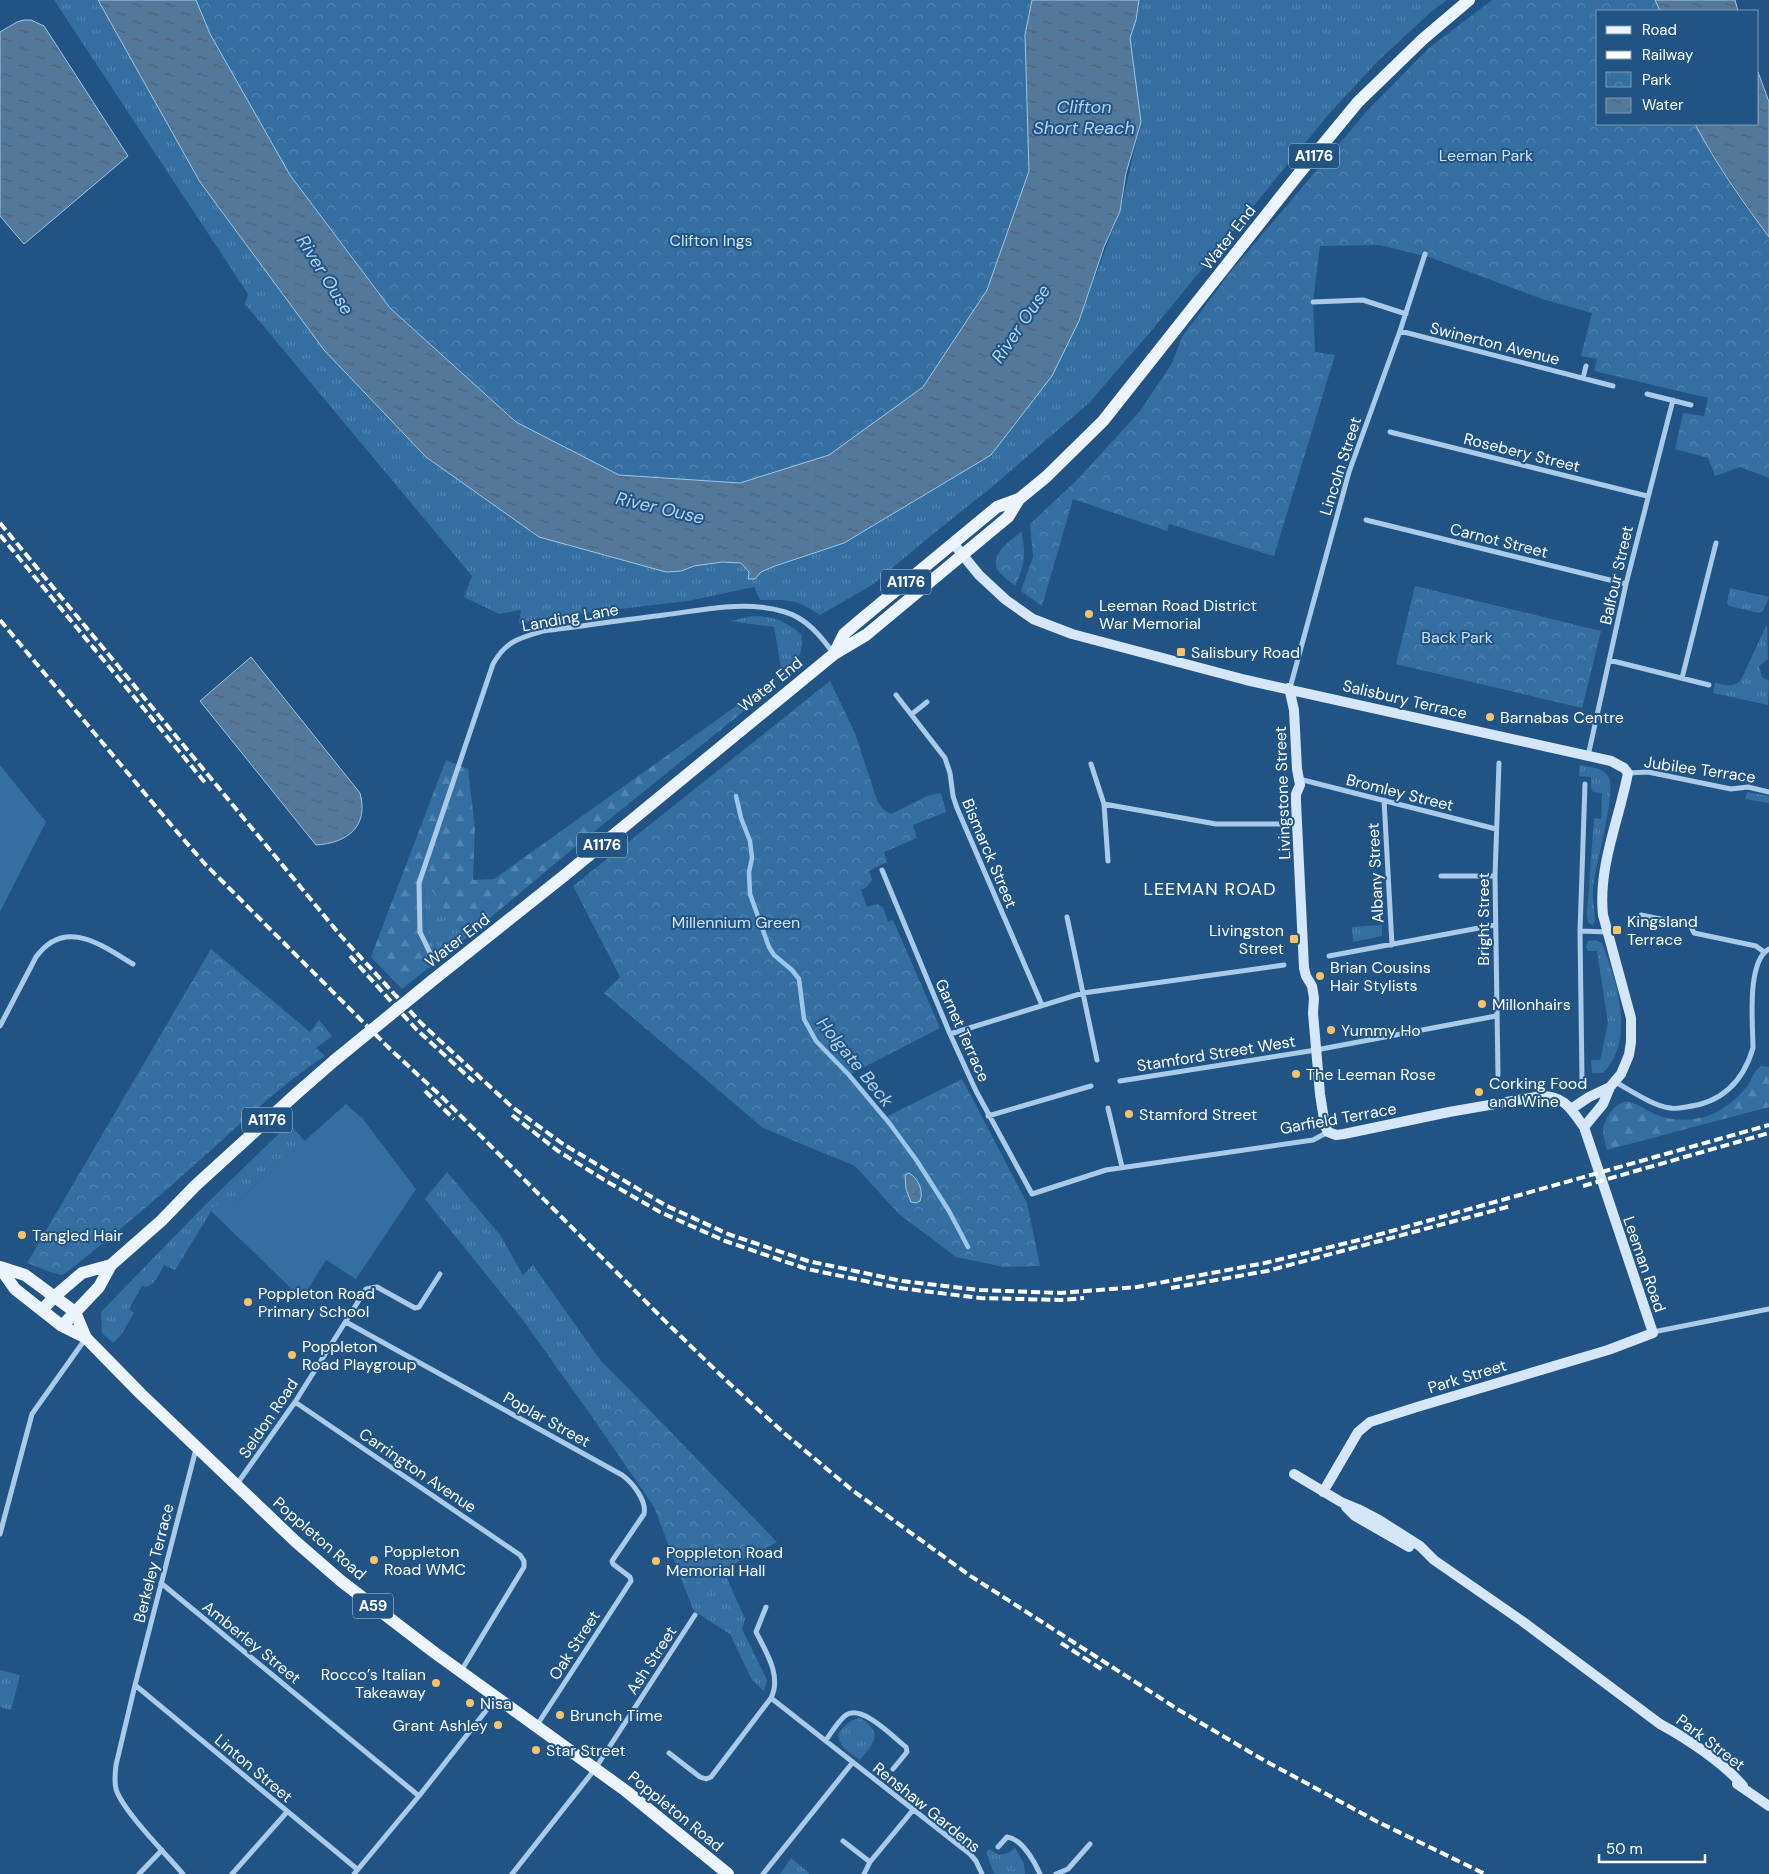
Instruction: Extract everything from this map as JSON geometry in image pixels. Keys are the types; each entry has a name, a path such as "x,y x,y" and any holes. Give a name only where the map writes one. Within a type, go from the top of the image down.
{"main road":[{"name":"Water End","path":"834,654 844,634 997,507 1019,499 1046,477 1103,420 1358,102 1423,38 1469,0"},
{"name":"Water End","path":"62,1326 99,1287 111,1265 161,1221 195,1186 296,1094 433,980 565,875 834,654 866,635 1008,517 1019,499"},
{"name":"Water End","path":"42,1310 82,1273 111,1265"},
{"name":"A59","path":"0,1268 25,1275 75,1312 86,1338"},
{"name":"A59","path":"0,1268 15,1289 62,1326 86,1338"},
{"name":"Poppleton Road","path":"86,1338 141,1394 295,1541 341,1581 460,1672 633,1797 728,1874"}],"street":[{"name":"Lincoln Street","path":"1289,688 1349,472 1406,314 1424,254"},
{"path":"1313,302 1362,300 1406,314"},
{"name":"Swinerton Avenue","path":"1400,331 1613,386"},
{"path":"1583,378 1586,366"},
{"path":"1647,394 1690,405"},
{"name":"Balfour Street","path":"1588,756 1647,496 1673,400"},
{"name":"Rosebery Street","path":"1390,432 1647,496"},
{"name":"Carnot Street","path":"1366,520 1626,584"},
{"path":"953,542 992,588 1033,619 1072,634 1246,680 1289,688"},
{"path":"1682,678 1716,543"},
{"name":"Landing Lane","path":"432,957 420,932 419,883 493,664 498,655 516,639 542,631 727,607 764,608 786,612 798,617 821,637 834,654"},
{"path":"1609,660 1709,685"},
{"name":"Salisbury Terrace","path":"1289,688 1611,761 1624,768 1628,773"},
{"name":"Livingstone Street","path":"1289,688 1294,710 1300,785 1296,794 1304,968 1312,986 1314,998 1312,1013 1320,1094 1325,1126 1328,1132"},
{"name":"Bismarck Street","path":"896,695 945,758 957,808 1042,1005"},
{"path":"912,714 927,702"},
{"name":"Bright Street","path":"1498,1076 1495,876 1499,763"},
{"path":"1091,764 1104,804 1108,861"},
{"name":"Jubilee Terrace","path":"1628,773 1648,772 1731,789 1748,787 1769,792"},
{"path":"1584,1127 1603,1104 1612,1084 1621,1074 1629,1055 1631,1042 1631,1018 1602,902 1602,879 1628,773"},
{"name":"Bromley Street","path":"1299,779 1496,829"},
{"path":"1582,1079 1580,931 1585,784"},
{"name":"Albany Street","path":"1384,800 1392,944"},
{"path":"1104,804 1216,824 1297,824"},
{"name":"Garnet Terrace","path":"882,870 950,1034 988,1116 1032,1194"},
{"path":"1441,876 1495,876"},
{"path":"1612,1084 1671,1109 1701,1105 1725,1094 1743,1074 1753,1048 1752,991 1755,972 1767,950 1694,933 1690,925 1641,915 1639,926"},
{"path":"1067,917 1097,1060"},
{"path":"1330,956 1495,925"},
{"path":"1580,931 1608,932"},
{"path":"0,1026 36,957 52,941 74,936 84,938 96,942 133,964"},
{"path":"950,1034 1083,993 1284,965"},
{"name":"Stamford Street West","path":"1120,1081 1316,1050 1496,1016"},
{"path":"1571,1109 1612,1084"},
{"path":"988,1116 1091,1086"},
{"name":"Garfield Terrace","path":"1032,1194 1106,1170 1122,1167 1313,1140 1328,1132 1336,1135 1344,1134 1449,1112 1541,1096 1552,1096 1561,1100"},
{"name":"Leeman Road","path":"1561,1100 1571,1109 1584,1127 1653,1333 1769,1309"},
{"path":"1108,1108 1122,1167"},
{"name":"Seldon Road","path":"237,1485 295,1402 366,1289 377,1288 415,1308 419,1307 440,1274"},
{"name":"Poplar Street","path":"346,1322 627,1478 646,1508 644,1514 612,1561 630,1578"},
{"name":"Park Street","path":"1323,1492 1358,1432 1370,1422 1608,1350 1653,1333"},
{"path":"0,1534 32,1414 86,1338"},
{"name":"Carrington Avenue","path":"295,1402 520,1555 524,1561 524,1567 460,1672"},
{"name":"Berkeley Terrace","path":"183,1874 130,1813 116,1790 116,1766 196,1446"},
{"name":"Park Street","path":"1294,1474 1341,1502 1356,1516 1434,1560 1522,1621 1660,1724 1680,1735 1735,1776 1743,1786 1769,1806"},
{"name":"Oak Street","path":"537,1726 631,1581 630,1578"},
{"name":"Amberley Street","path":"161,1583 419,1796"},
{"path":"669,1753 700,1777 706,1779 711,1777 771,1698 775,1691 772,1665 756,1632 766,1607"},
{"name":"Ash Street","path":"512,1874 595,1769 695,1616"},
{"name":"Linton Street","path":"135,1685 287,1812 355,1872"},
{"path":"355,1872 419,1796 497,1697"},
{"name":"Renshaw Gardens","path":"771,1698 970,1854 976,1861 982,1874"},
{"path":"826,1740 846,1716 852,1713 864,1714 906,1748 907,1752 894,1769"},
{"name":"Renshaw Gardens","path":"763,1874 853,1762"},
{"path":"864,1874 870,1862 912,1810"},
{"path":"232,1874 287,1812"},
{"path":"998,1846 1007,1837 1012,1838 1030,1856 1040,1874"},
{"path":"843,1841 870,1862"},
{"path":"1056,1874 1068,1869 1090,1844"},
{"path":"139,1874 162,1850"}],"green space":[{"path":"54,0 98,0 200,182 324,350 426,457 539,537 681,571 711,563 741,563 749,572 748,579 775,566 844,543 992,454 1052,376 1084,306 1120,211 1141,122 1130,38 1136,20 1139,0 1447,0 1432,11 1378,61 1328,115 1152,330 1089,403 992,487 872,585 820,615 804,605 792,601 760,600 754,587 688,601 534,619 520,624 521,610 499,614 464,597 472,576 245,304 248,294"},
{"name":"Clifton Ings","path":"196,0 1032,0 1025,36 1029,171 987,290 923,387 829,455 740,483 619,475 516,422 390,308 290,175 210,34"},
{"name":"Leeman Park","path":"1492,0 1655,0 1660,10 1596,10 1596,125 1696,125 1710,153 1740,199 1769,237 1769,478 1740,467 1715,476 1708,458 1675,449 1683,413 1704,416 1708,398 1594,371 1597,359 1581,356 1592,313 1542,299 1432,258 1380,245 1320,246 1313,302 1315,352 1335,355 1274,556 1169,524 1167,531 1073,499 1042,606 1021,591 1033,557 1030,524 1078,479 1140,411 1172,363 1182,337 1232,270 1368,110 1429,48"},
{"path":"1021,532 1024,560 1015,586 1000,573 996,567 996,561 1006,544"},
{"name":"Back Park","path":"1415,586 1601,631 1582,708 1396,664"},
{"path":"1730,588 1769,597 1763,611 1759,613 1729,606 1727,603"},
{"path":"753,616 779,620 801,634 801,652 796,660 782,673 774,627 730,621"},
{"path":"1767,624 1768,659 1759,666 1762,677 1769,681 1768,705 1713,693 1715,683 1732,685 1741,680"},
{"name":"Millennium Green","path":"830,681 855,733 877,800 883,809 891,814 927,796 941,793 946,812 913,825 917,838 884,852 887,862 869,871 872,880 867,887 861,890 867,907 877,904 883,907 888,922 893,920 940,1028 849,1075 886,1117 962,1079 1027,1203 1040,1266 1004,1267 956,1257 899,1214 855,1166 763,1128 604,993 620,977 573,886"},
{"path":"760,689 765,694 575,847 465,939 426,882 424,902 427,930 431,943 441,958 402,989 371,957 446,760 468,769 475,828 473,880 494,879"},
{"path":"0,765 46,822 0,912"},
{"path":"1580,765 1602,771 1608,776 1610,784 1608,813 1594,879 1595,922 1592,925 1588,922 1587,913 1594,818 1601,819 1602,793 1593,792 1591,777 1579,776"},
{"path":"1747,792 1769,796 1769,803 1745,799"},
{"path":"426,881 465,939 441,958 431,943 427,930 424,902"},
{"path":"1382,925 1382,936 1353,942 1352,927"},
{"path":"1595,940 1602,943 1608,958 1618,992 1620,1010 1619,1044 1613,1059 1603,1073 1592,1073 1591,1060 1600,1060 1608,1023 1597,951 1588,951 1586,946 1588,941"},
{"path":"211,949 310,1032 319,1020 332,1036 316,1048 325,1056 276,1093 152,1202 71,1269 62,1275 27,1263"},
{"path":"1761,1066 1769,1067 1769,1107 1607,1150 1603,1133 1604,1126 1608,1116 1620,1104 1624,1102 1633,1103 1657,1115 1671,1119 1685,1120 1706,1116 1723,1108 1737,1097"},
{"path":"346,1104 362,1118 416,1189 356,1279 326,1260 302,1299 211,1211 215,1205 233,1205"},
{"path":"289,1124 305,1141 233,1205 215,1205 175,1270 164,1265 153,1283 142,1286 129,1309 134,1313 121,1335 113,1343 102,1333 101,1312 202,1208"},
{"path":"447,1172 500,1235 523,1275 533,1265 601,1361 636,1396 597,1424 523,1320 425,1199"},
{"path":"636,1396 777,1542 685,1589 654,1507 597,1424"},
{"path":"723,1569 745,1619 742,1629 767,1680 764,1691 752,1680 730,1634 694,1611 685,1589"},
{"path":"0,1670 20,1675 11,1710 0,1707"},
{"path":"860,1718 872,1728 874,1737 870,1748 860,1760 843,1747 838,1734 848,1723"},
{"path":"1015,1848 1024,1864 1025,1874 994,1874 986,1852 989,1849 999,1855 1008,1853"},
{"path":"791,1858 808,1872 809,1874 780,1874"}],"water":[{"path":"98,0 196,0 210,34 290,175 390,308 516,422 619,475 740,483 829,455 923,387 987,290 1029,171 1025,35 1032,0 1139,0 1136,20 1130,38 1141,122 1126,173 1120,211 1104,247 1079,321 1052,376 991,455 844,543 775,566 761,572 755,579 748,579 749,572 741,563 722,562 694,566 681,571 666,572 539,537 426,457 324,350 200,182"},
{"path":"1655,0 1735,0 1738,10 1660,10"},
{"path":"24,20 31,20 44,26 128,156 24,244 0,216 0,32"},
{"path":"1759,75 1769,102 1769,237 1730,182 1696,125 1759,125"},
{"path":"251,657 360,793 362,805 358,823 353,831 338,841 316,845 200,701"},
{"path":"909,1173 915,1178 921,1189 920,1201 916,1203 911,1202 906,1189 905,1175"}],"waterway":[{"name":"Holgate Beck","path":"736,796 741,818 750,841 752,858 749,872 750,894 769,947 774,955 792,970 799,979 804,1019 816,1041 849,1075 890,1124 917,1161 949,1211 968,1247"}],"railway":[{"path":"0,523 341,936 422,1024 511,1106 563,1144 665,1205 728,1234 808,1261 902,1281 980,1290 1061,1293 1137,1287 1265,1263 1363,1239 1769,1125"},
{"path":"0,535 207,785"},
{"path":"0,620 205,864 391,1050 441,1096 669,1325 784,1433 852,1490 969,1575 1179,1710 1260,1758 1376,1821 1485,1874"},
{"path":"350,956 416,1029 474,1082"},
{"path":"425,1091 454,1119"},
{"path":"512,1115 558,1151 660,1212 725,1241 807,1269 899,1288 980,1298 1061,1300 1084,1298"},
{"path":"1583,1186 1769,1133"},
{"path":"1171,1288 1267,1271 1511,1206"},
{"path":"1061,1643 1103,1670"}],"place":[{"name":"Leeman Road District War Memorial","path":"1089,614"},
{"name":"Salisbury Road","path":"1181,652"},
{"name":"Barnabas Centre","path":"1490,717"},
{"name":"Kingsland Terrace","path":"1617,930"},
{"name":"Livingston Street","path":"1294,939"},
{"name":"Brian Cousins Hair Stylists","path":"1320,976"},
{"name":"Millonhairs","path":"1482,1004"},
{"name":"Yummy Ho","path":"1331,1030"},
{"name":"The Leeman Rose","path":"1296,1074"},
{"name":"Corking Food and Wine","path":"1479,1092"},
{"name":"Stamford Street","path":"1129,1114"},
{"name":"Tangled Hair","path":"22,1235"},
{"name":"Poppleton Road Primary School","path":"248,1302"},
{"name":"Poppleton Road Playgroup","path":"292,1355"},
{"name":"Poppleton Road WMC","path":"374,1560"},
{"name":"Poppleton Road Memorial Hall","path":"656,1561"},
{"name":"Rocco’s Italian Takeaway","path":"436,1683"},
{"name":"Nisa","path":"470,1703"},
{"name":"Brunch Time","path":"560,1715"},
{"name":"Grant Ashley","path":"498,1725"},
{"name":"Star Street","path":"536,1750"}],"district":[{"name":"LEEMAN ROAD","path":"1210,889"}],"water label":[{"name":"Clifton Short Reach","path":"1084,117"},
{"name":"River Ouse","path":"325,275"},
{"name":"River Ouse","path":"1021,324"},
{"name":"River Ouse","path":"660,508"}]}
